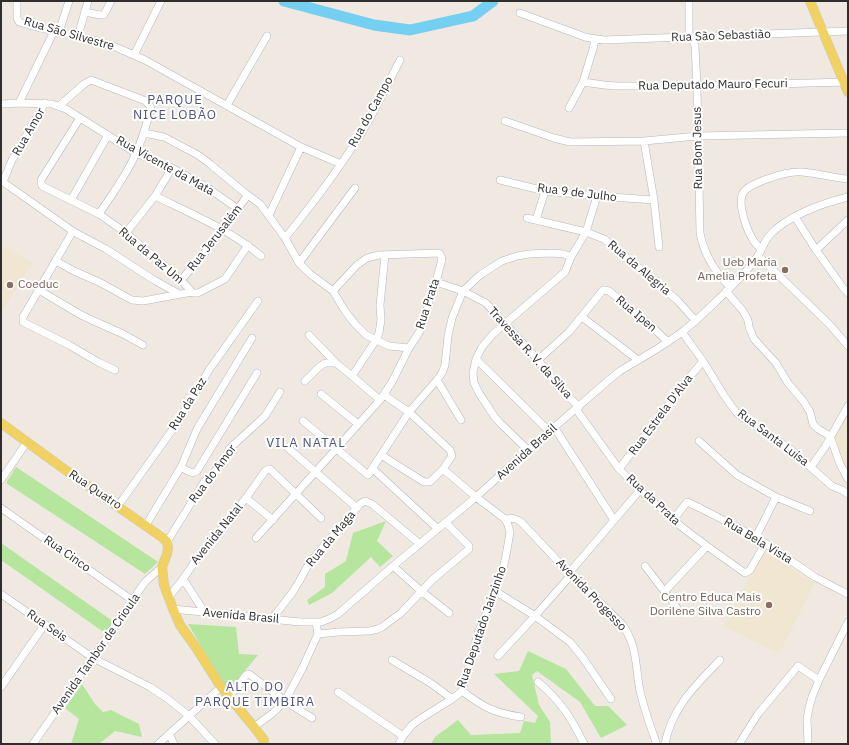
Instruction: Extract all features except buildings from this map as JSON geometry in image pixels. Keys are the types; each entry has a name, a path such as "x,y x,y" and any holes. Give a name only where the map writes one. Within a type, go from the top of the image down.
{"main road":[{"path":"810,1 846,82 848,92"},
{"name":"Rua Quatro","path":"1,423 27,442 92,483 118,506 159,534 167,542"},
{"path":"167,542 167,554 162,567 164,585 180,624 220,687 254,727 265,743"}],"street":[{"name":"Rua São Silvestre","path":"17,1 17,18 19,22 111,45 146,60 301,147"},
{"path":"20,103 70,1"},
{"path":"78,36 88,1"},
{"path":"85,12 104,15 111,1"},
{"path":"134,55 161,1"},
{"name":"Rua Bom Jesus","path":"689,1 689,38 693,41 695,46 701,239 710,261 748,320 754,339 776,363 788,383 804,402 810,412 813,424 818,430 830,436"},
{"name":"Rua São Sebastião","path":"520,13 585,37 610,40 848,31"},
{"path":"226,105 268,36"},
{"path":"569,108 583,82 595,39"},
{"name":"Rua do Campo","path":"285,238 320,194 341,164 369,120 400,60"},
{"path":"59,106 84,84 91,80 146,101 150,106 144,133 136,153 123,177 99,214"},
{"name":"Rua Deputado Mauro Fecuri","path":"583,82 617,86 697,86 846,82"},
{"name":"Rua Vicente da Mata","path":"1,104 45,103 66,109 136,153 172,168 205,186 238,209"},
{"name":"Rua Amor","path":"45,103 12,160 3,182 73,231"},
{"name":"Rua da Paz Um","path":"80,118 41,180 41,184 44,188 99,214 126,233 181,280 195,294 225,279 248,245"},
{"path":"505,121 570,142 644,141 698,136 848,133"},
{"path":"144,133 164,137 198,155 260,204 285,238 299,263 310,274 333,291 345,311 366,335 388,346 409,348"},
{"path":"71,200 108,135"},
{"path":"644,141 660,247"},
{"path":"269,216 301,147 341,164"},
{"path":"126,233 155,196 172,168"},
{"path":"848,179 792,172 764,180 748,188 743,193 741,199 744,219 759,253 764,260 830,325 848,346"},
{"name":"Rua 9 de Julho","path":"500,180 545,191 654,200"},
{"path":"299,263 355,188"},
{"path":"536,220 545,191"},
{"name":"Rua Jerusalém","path":"181,280 203,255 248,195"},
{"path":"155,196 212,224 248,245 261,256"},
{"path":"528,450 500,423 479,393 474,383 473,373 476,359 482,347 493,334 562,275 586,232 597,196"},
{"name":"Avenida Brasil","path":"173,609 300,622 321,622 334,616 446,523 620,371 682,332 728,289 759,253 768,237 775,230 795,217 827,203 848,197"},
{"path":"795,217 816,250 848,293"},
{"name":"Rua da Alegria","path":"527,218 586,232 604,239 677,300 695,320"},
{"path":"816,250 848,220"},
{"path":"114,370 24,322 22,319 73,231 106,249 154,280 180,294"},
{"name":"Rua Prata","path":"382,397 420,331 442,259 439,253 385,255"},
{"path":"303,421 368,475 409,412 442,373 445,365 448,336 452,318 463,292 480,275 502,261 510,258 529,254 551,253 564,254 571,257"},
{"path":"333,291 357,265 368,258 385,255 380,304 381,320 379,333 352,376"},
{"path":"56,261 74,271 100,282 132,300 143,301 192,292"},
{"name":"Travessa R. V. da Silva","path":"436,282 463,292 486,303 538,360 577,408"},
{"path":"39,290 81,315 143,345"},
{"name":"Rua Ipen","path":"582,317 603,290 605,290 648,323 668,342"},
{"name":"Rua da Paz","path":"118,506 178,422 209,370 258,301"},
{"path":"538,360 569,332 582,317 638,360"},
{"name":"Rua Santa Luísa","path":"682,332 736,412 744,419 790,449 832,486 848,494"},
{"path":"309,335 336,363 352,376 382,397 409,412 451,453 452,456 443,469 430,482 427,483 381,455"},
{"path":"146,525 181,467 197,430 252,338"},
{"path":"476,359 552,429 614,520"},
{"name":"Rua Estrela D'Alva","path":"619,469 703,361"},
{"path":"305,381 325,363 336,363"},
{"path":"181,467 192,473 198,471 257,373"},
{"path":"437,380 461,420"},
{"name":"Rua do Amor","path":"167,542 204,482 225,461 229,449 264,416 280,392"},
{"path":"321,394 358,424"},
{"path":"256,538 382,397"},
{"name":"Rua da Prata","path":"577,408 619,469 640,490 673,520 743,572 750,570 766,544"},
{"path":"811,467 825,447 847,409"},
{"path":"830,436 840,464 848,480"},
{"path":"699,441 737,476 776,497 810,511"},
{"path":"1,480 27,442"},
{"path":"288,448 357,508"},
{"path":"246,498 265,472 270,469 321,518"},
{"path":"373,469 438,529"},
{"path":"443,469 505,520"},
{"path":"498,656 535,616 640,490"},
{"path":"756,537 776,497"},
{"name":"Avenida Natal","path":"169,597 194,562 246,498 273,520"},
{"name":"Rua da Maga","path":"272,619 292,593 307,567 316,555 360,504 365,501 372,504 420,544"},
{"name":"Rua Bela Vista","path":"673,520 687,502 756,537 815,577 848,594"},
{"name":"Rua Cinco","path":"1,508 132,600"},
{"name":"Avenida Progesso","path":"505,520 511,518 517,519 521,522 570,574 621,623 626,630 630,636 636,657 640,690 648,722 656,742"},
{"name":"Rua Deputado Jairzinho","path":"399,744 403,736 412,725 462,691 478,632 504,565 510,532 505,520"},
{"path":"318,634 378,630 401,613 432,580 469,549 469,546 446,523"},
{"path":"665,591 707,546"},
{"path":"393,566 449,613"},
{"path":"645,566 677,608"},
{"name":"Avenida Tambor de Crioula","path":"33,744 145,582 162,567"},
{"path":"183,579 205,613"},
{"path":"495,591 535,616 570,642 583,658 611,699"},
{"name":"Rua Seis","path":"1,594 93,658 150,687 189,716 215,744"},
{"path":"254,727 273,714 285,701 318,634 316,622"},
{"path":"808,744 809,708 819,680 848,622"},
{"path":"1,687 45,624"},
{"path":"392,660 452,698"},
{"path":"648,744 665,741 668,729 678,708 690,692 720,660"},
{"path":"739,744 758,714 798,666 819,680"},
{"path":"228,696 236,689 247,674 312,718"},
{"path":"538,682 546,688 561,705 576,727 584,744"},
{"path":"158,744 220,687"},
{"path":"462,691 475,701 493,711 521,717"},
{"path":"338,692 403,736"},
{"path":"169,734 174,744"}],"shaded area":[{"name":"Coeduc","path":"1,245 33,263 3,311 1,310"},
{"path":"846,416 848,417 848,471 841,459 834,436"},
{"name":"Centro Educa Mais Dorilene Silva Castro","path":"764,550 815,583 779,654 723,626"}],"green space":[{"path":"16,467 158,562 145,574 6,483"},
{"path":"386,521 377,541 393,556 380,567 371,557 332,593 309,605 307,600 325,587 325,574 346,561 353,533"},
{"path":"1,543 114,622 105,633 1,560"},
{"path":"188,624 236,627 239,654 258,655 228,691"},
{"path":"528,651 566,669 595,706 608,706 627,725 601,738 580,702 537,671 532,675 539,705 550,722 551,744 431,744 435,737 458,720 471,735 520,733 524,721 535,723 538,716 494,674 519,671"},
{"path":"82,684 95,704 103,712 111,710 139,724 142,737 115,731 99,744 71,744 79,719 65,708"}],"waterway":[{"path":"284,1 374,25 410,30 473,16 493,1"}],"place":[{"name":"Ueb Maria Amelia Profeta","path":"785,270"},
{"name":"Coeduc","path":"10,285"},
{"name":"Centro Educa Mais Dorilene Silva Castro","path":"769,605"}],"district":[{"name":"PARQUE NICE LOBÃO","path":"175,108"},
{"name":"VILA NATAL","path":"306,443"},
{"name":"ALTO DO PARQUE TIMBIRA","path":"255,694"}]}
